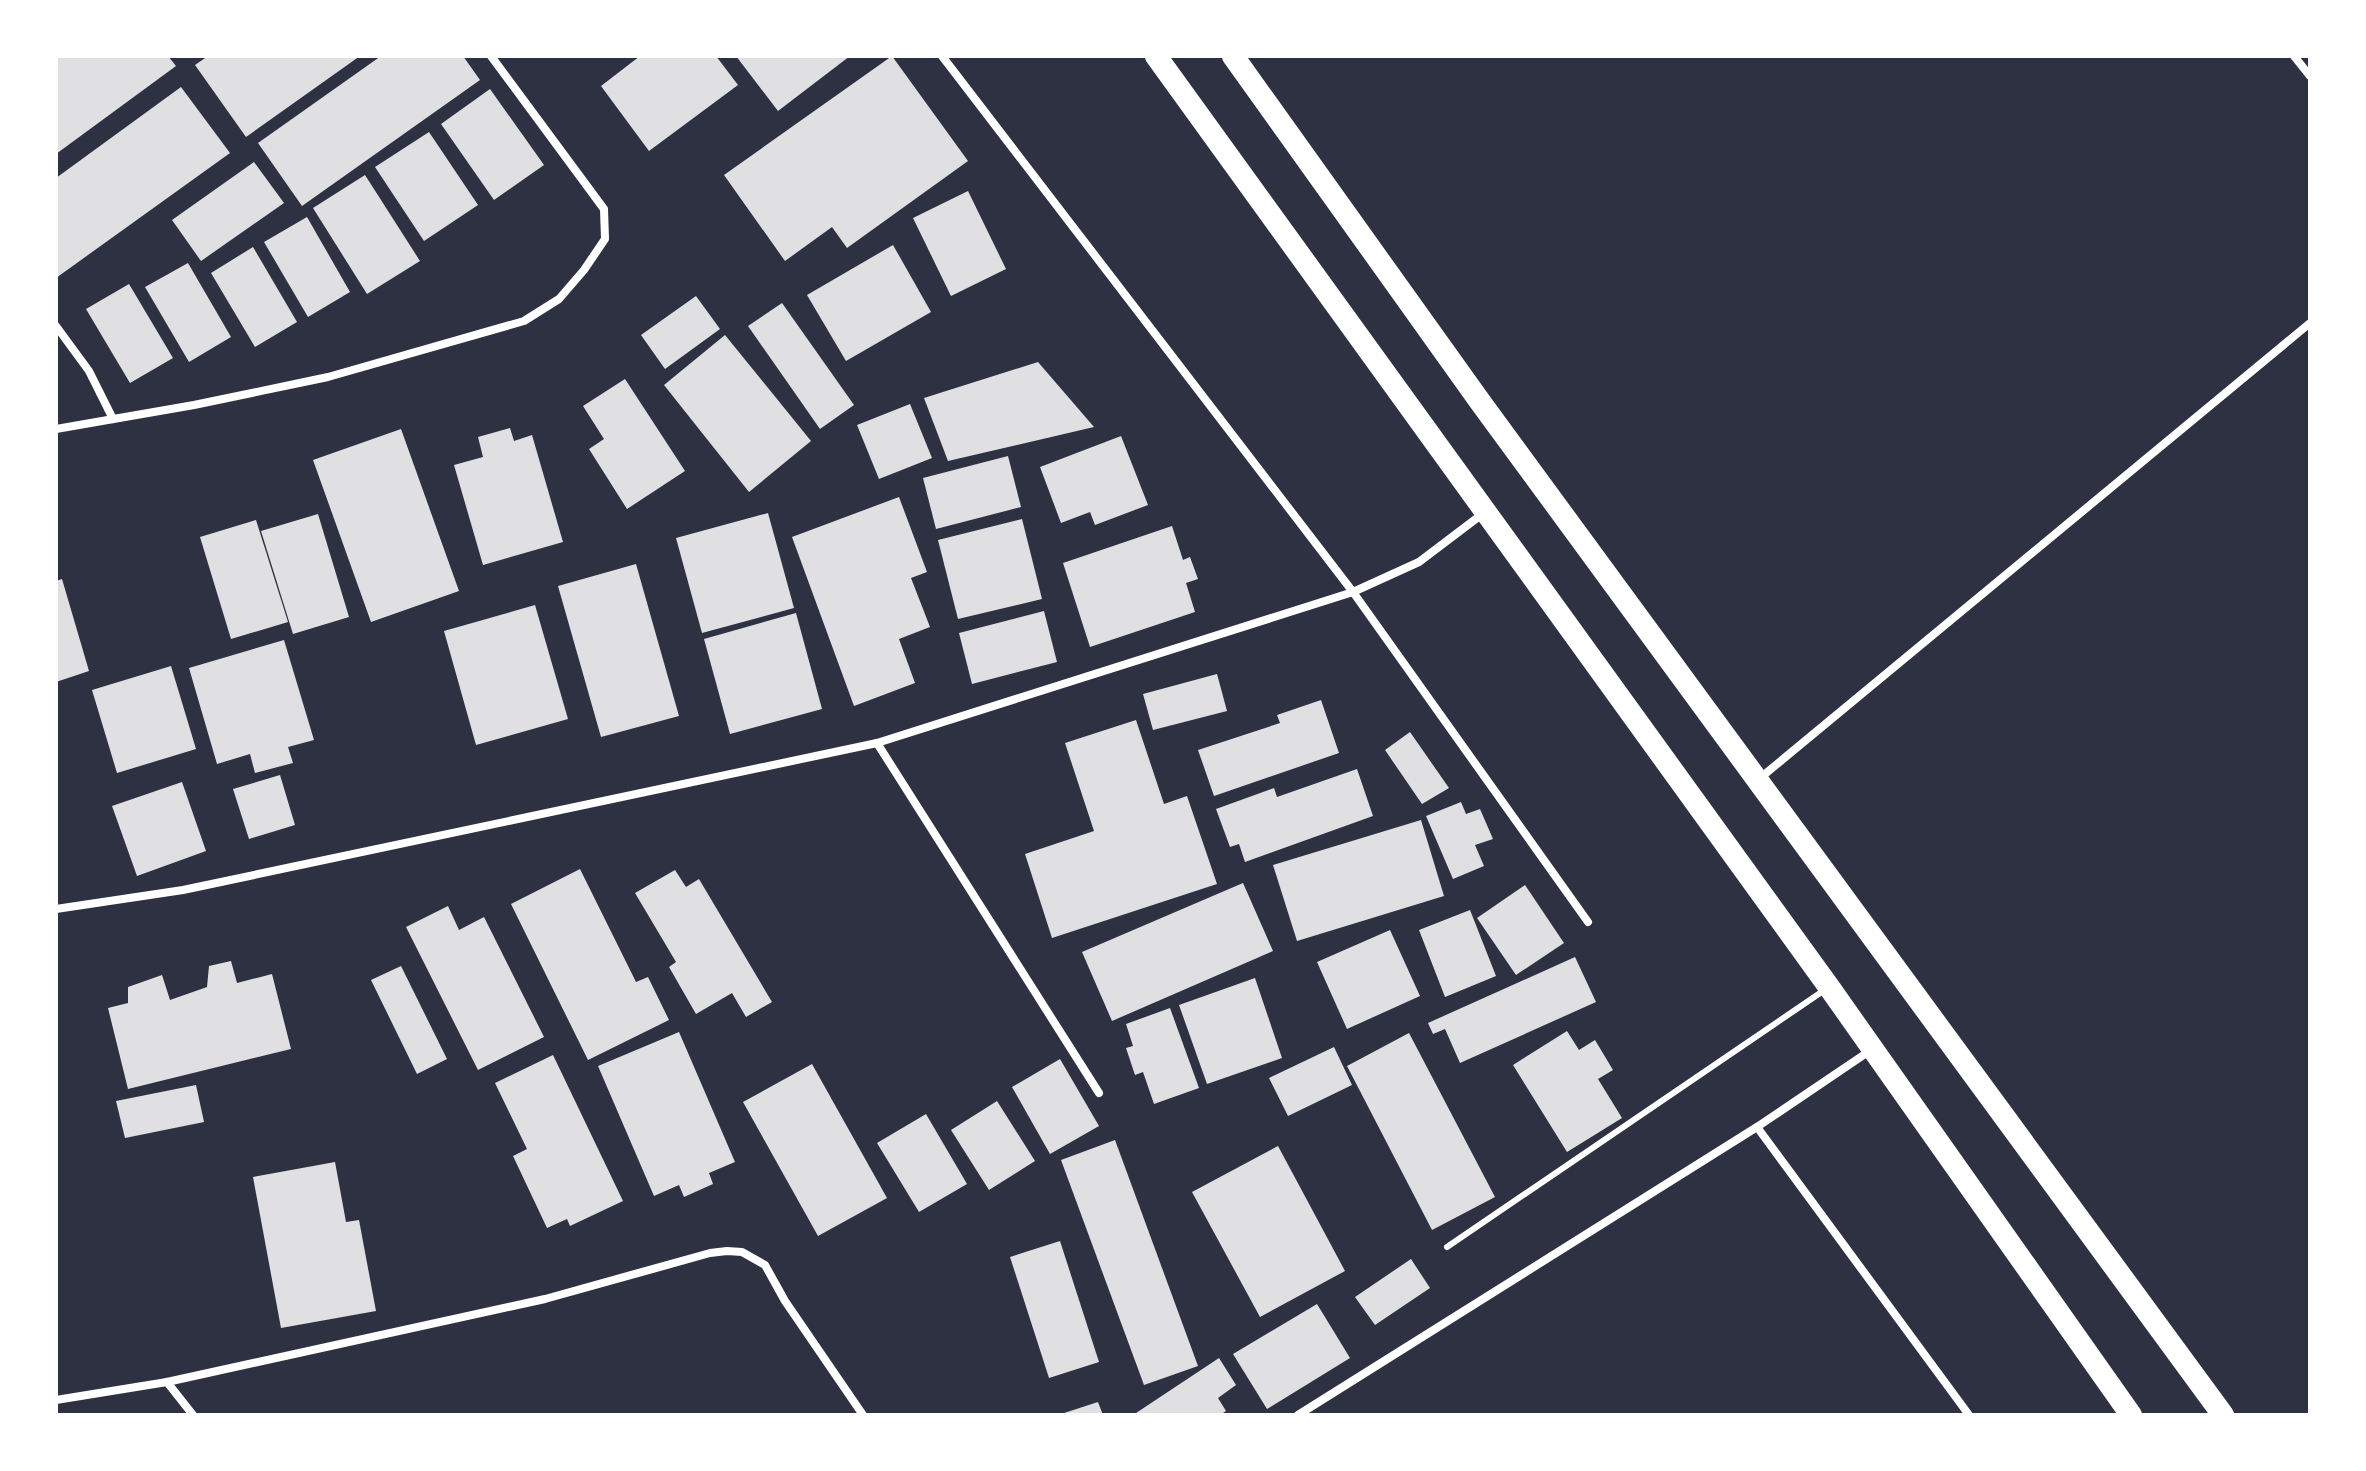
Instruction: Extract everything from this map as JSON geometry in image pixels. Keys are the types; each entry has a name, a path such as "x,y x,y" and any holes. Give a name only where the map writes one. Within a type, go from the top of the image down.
{"highway":[{"path":"1156,56 1829,987 2131,1415"},
{"path":"1233,56 1481,403 2223,1415"}],"street":[{"path":"56,429 328,377 524,321 559,299 605,239 604,209 491,56"},
{"path":"942,56 1353,592 1588,922"},
{"path":"2294,56 2310,76"},
{"path":"1757,780 2310,323"},
{"path":"56,326 89,371 113,419"},
{"path":"56,909 183,890 877,743 1353,592 1419,562 1486,511"},
{"path":"877,743 1099,1093"},
{"path":"1298,1415 1757,1127 1872,1049"},
{"path":"1757,1127 1969,1415"},
{"path":"56,1400 167,1382 545,1299 710,1253 727,1251 742,1252 765,1265 785,1301 863,1415"},
{"path":"167,1382 193,1415"}],"lane":[{"path":"1447,1247 1829,987"}],"building":[{"path":"56,56 168,56 176,66 56,154"},
{"path":"208,56 360,56 246,137 195,65"},
{"path":"381,56 463,56 480,80 302,206 258,143"},
{"path":"640,56 716,56 738,85 649,151 601,86"},
{"path":"736,56 850,56 778,111"},
{"path":"892,56 968,161 847,248 832,227 785,261 724,175"},
{"path":"181,87 230,153 56,278 56,178"},
{"path":"490,89 544,165 494,200 441,124"},
{"path":"429,132 478,205 424,241 375,167"},
{"path":"254,162 284,203 201,261 172,220"},
{"path":"365,175 420,261 367,294 313,208"},
{"path":"968,191 1006,269 951,296 913,218"},
{"path":"307,217 350,292 308,317 264,242"},
{"path":"893,245 931,312 846,361 807,295"},
{"path":"253,247 297,322 255,347 211,273"},
{"path":"188,263 231,337 189,362 145,287"},
{"path":"129,284 173,358 130,383 86,309"},
{"path":"696,296 720,329 665,369 641,335"},
{"path":"782,303 854,405 820,429 748,326"},
{"path":"725,335 811,441 749,492 664,385"},
{"path":"1038,362 1094,427 948,461 924,398"},
{"path":"625,379 685,471 627,509 589,449 604,439 583,406"},
{"path":"910,404 932,458 879,479 857,425"},
{"path":"510,428 514,441 532,435 563,542 483,565 454,465 483,457 478,437"},
{"path":"401,429 459,591 371,622 313,460"},
{"path":"1121,436 1148,505 1095,525 1090,512 1061,523 1040,467"},
{"path":"1008,456 1021,507 936,529 923,478"},
{"path":"899,497 927,572 911,578 930,627 899,639 915,683 854,706 792,537"},
{"path":"768,513 794,608 702,633 676,538"},
{"path":"318,514 349,617 293,634 261,531"},
{"path":"1022,519 1042,599 958,619 938,540"},
{"path":"256,520 288,622 231,639 200,537"},
{"path":"1172,526 1183,560 1190,557 1198,579 1186,583 1195,612 1090,647 1063,563"},
{"path":"636,564 679,716 601,737 558,586"},
{"path":"62,579 89,671 56,682 56,581"},
{"path":"535,605 568,719 476,745 444,631"},
{"path":"1044,611 1057,662 972,684 959,633"},
{"path":"796,613 822,709 730,734 704,639"},
{"path":"284,640 314,740 288,747 293,763 255,773 250,754 217,764 189,668"},
{"path":"171,666 196,749 117,773 92,690"},
{"path":"1217,674 1227,711 1153,730 1143,694"},
{"path":"1321,700 1339,753 1214,796 1198,750 1280,723 1277,715"},
{"path":"1136,720 1164,804 1187,796 1217,884 1052,938 1025,854 1094,831 1065,743"},
{"path":"1410,732 1449,788 1422,804 1385,750"},
{"path":"1357,769 1373,816 1245,862 1239,844 1230,847 1216,809 1274,788 1277,797"},
{"path":"280,775 295,825 249,839 233,789"},
{"path":"182,782 206,851 137,876 112,806"},
{"path":"1461,802 1466,814 1480,809 1493,839 1475,845 1484,866 1453,879 1426,816"},
{"path":"1421,820 1444,896 1297,941 1273,865"},
{"path":"580,869 636,982 648,977 669,1020 588,1060 511,904"},
{"path":"675,870 686,887 699,879 772,1002 746,1017 732,993 696,1014 669,967 676,962 635,893"},
{"path":"1243,883 1273,951 1112,1021 1082,952"},
{"path":"1525,885 1564,943 1516,975 1477,918"},
{"path":"448,906 459,930 484,917 544,1037 478,1070 406,927"},
{"path":"1470,910 1496,976 1445,997 1419,930"},
{"path":"1390,930 1420,996 1347,1029 1317,962"},
{"path":"1575,957 1596,1002 1460,1063 1445,1029 1433,1034 1428,1023"},
{"path":"231,961 237,983 272,974 291,1049 128,1089 108,1008 128,1003 128,987 162,975 170,1000 207,987 209,966"},
{"path":"401,966 447,1059 417,1074 371,980"},
{"path":"1255,978 1282,1058 1207,1084 1179,1005"},
{"path":"1170,1008 1199,1088 1154,1104 1143,1072 1135,1075 1126,1048 1133,1046 1126,1024"},
{"path":"1567,1031 1579,1050 1595,1040 1613,1070 1598,1079 1622,1118 1567,1152 1513,1065"},
{"path":"679,1032 735,1162 709,1173 713,1184 684,1197 679,1185 654,1196 598,1066"},
{"path":"1409,1033 1495,1197 1432,1230 1347,1066"},
{"path":"1334,1047 1352,1085 1288,1116 1269,1078"},
{"path":"553,1055 623,1201 570,1226 567,1219 547,1228 513,1156 527,1149 495,1083"},
{"path":"1060,1059 1099,1126 1050,1154 1012,1087"},
{"path":"812,1064 887,1198 818,1236 743,1102"},
{"path":"196,1085 204,1122 125,1138 116,1101"},
{"path":"997,1101 1035,1161 989,1190 951,1130"},
{"path":"926,1114 967,1184 919,1212 877,1143"},
{"path":"1115,1140 1198,1366 1144,1385 1061,1160"},
{"path":"1278,1146 1345,1271 1260,1317 1192,1192"},
{"path":"335,1162 346,1222 359,1220 376,1311 281,1328 253,1177"},
{"path":"1060,1241 1099,1362 1049,1378 1010,1257"},
{"path":"1411,1259 1430,1288 1375,1325 1355,1297"},
{"path":"1317,1304 1350,1358 1267,1409 1233,1354"},
{"path":"1219,1358 1236,1385 1218,1398 1226,1411 1220,1415 1133,1415"},
{"path":"1098,1402 1103,1415 1061,1415 1061,1414"}]}
